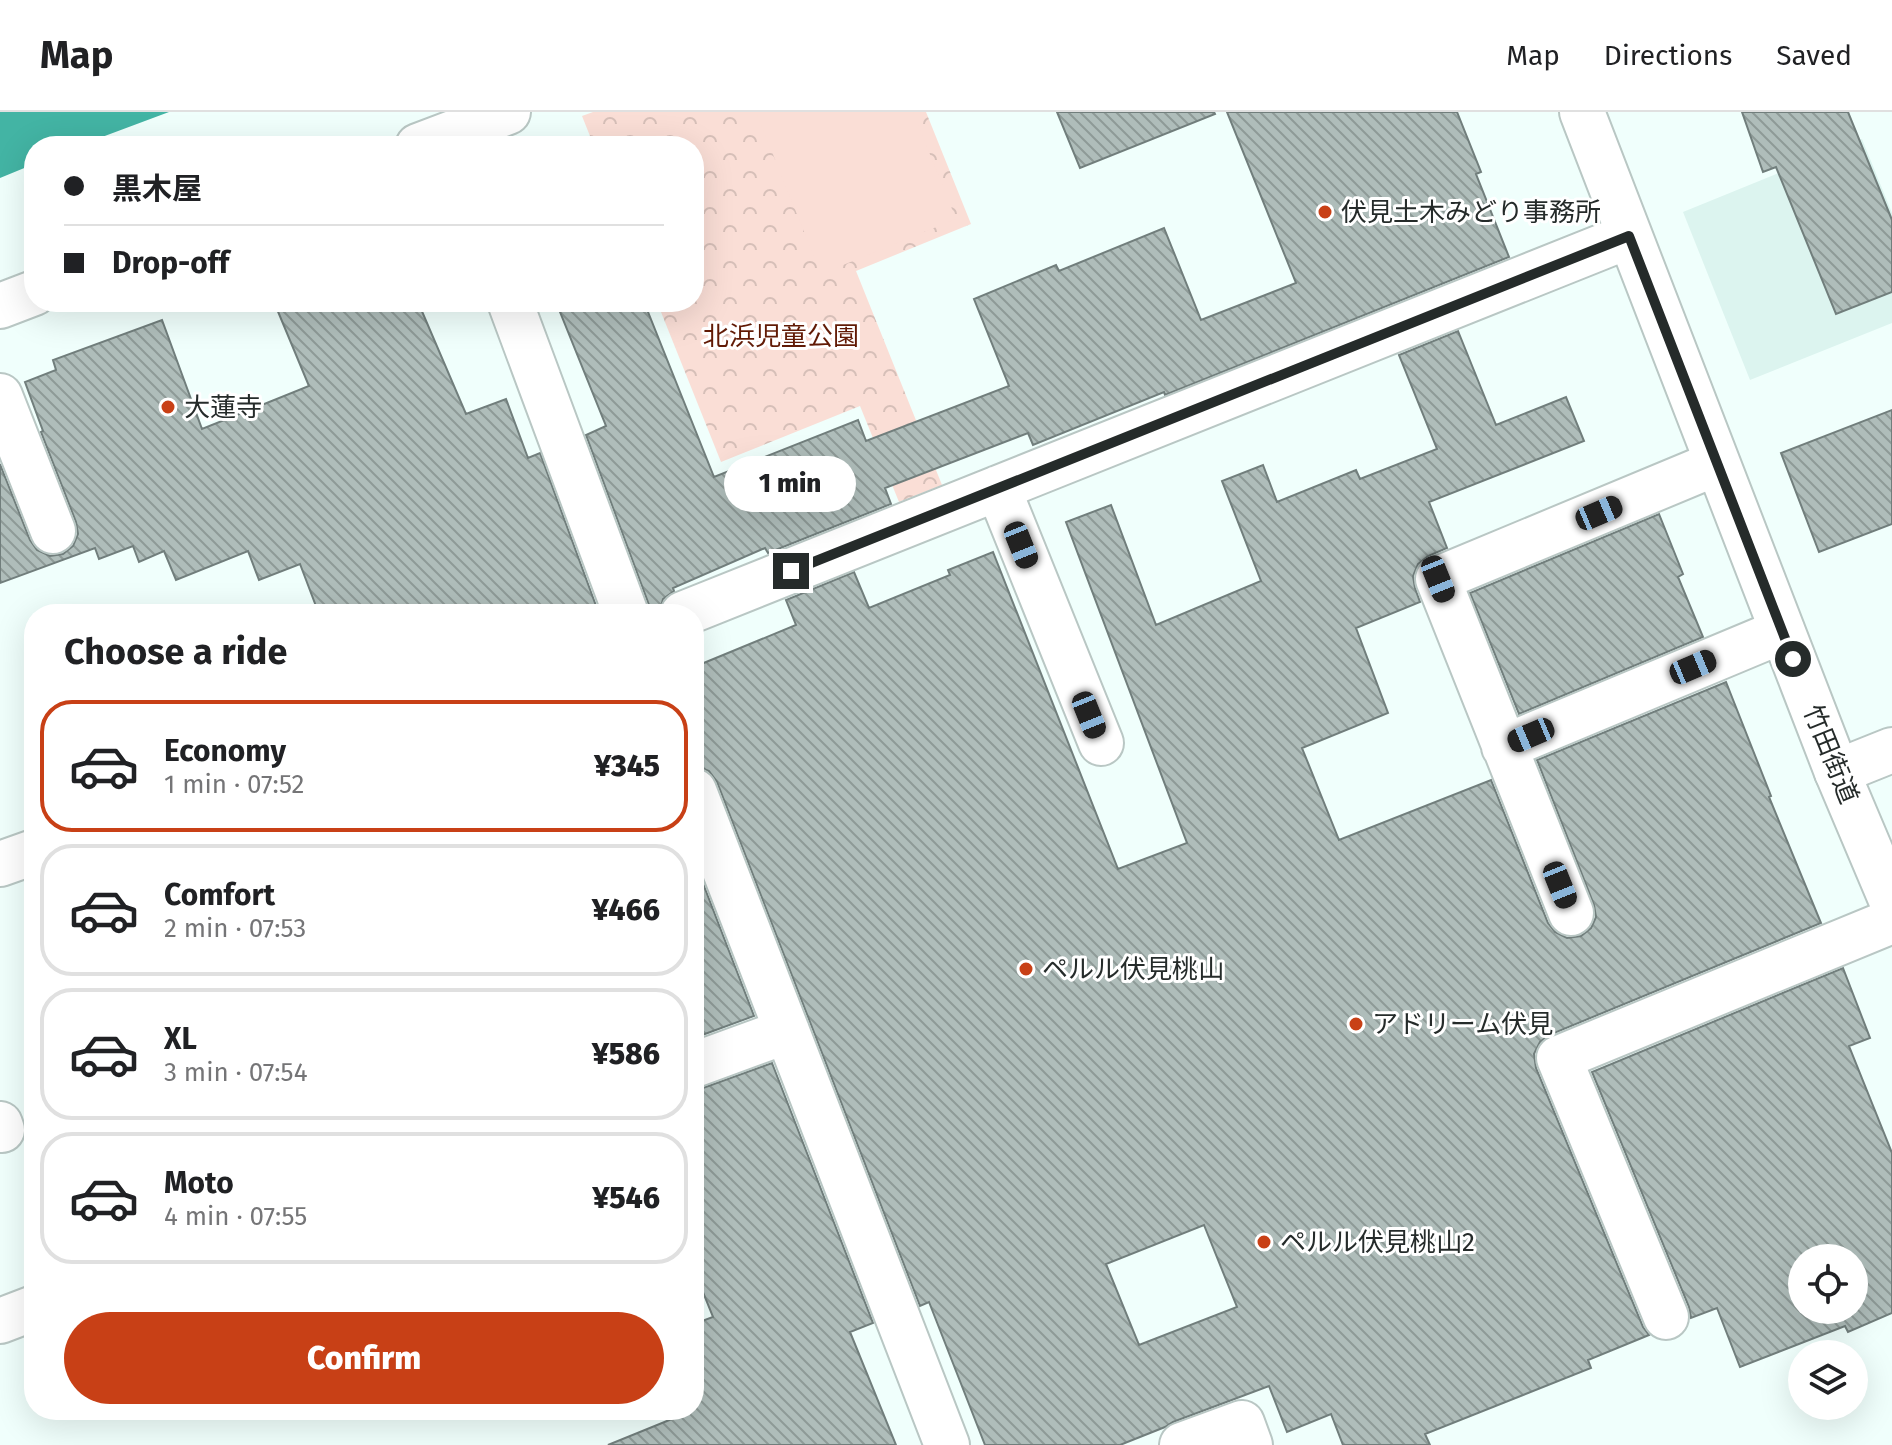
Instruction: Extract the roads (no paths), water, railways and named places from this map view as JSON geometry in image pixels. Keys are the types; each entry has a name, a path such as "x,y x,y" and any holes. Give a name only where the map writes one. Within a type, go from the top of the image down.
{"street":[{"path":"454,136 508,112"},
{"name":"竹田街道","path":"1582,112 1837,772 1892,902"},
{"path":"704,606 1629,236"},
{"path":"0,306 24,297"},
{"path":"514,312 622,604"},
{"path":"0,396 53,531"},
{"path":"1571,913 1438,579 1717,463"},
{"path":"998,488 1101,743"},
{"path":"1504,747 1782,631"},
{"path":"1837,772 1892,750"},
{"path":"704,817 947,1445"},
{"path":"0,864 24,856"},
{"path":"1666,1317 1559,1058 1892,921"},
{"path":"704,1061 787,1031"},
{"path":"0,1321 24,1312"},
{"path":"1182,1445 1242,1423 1250,1445"}],"place":[{"name":"伏見土木みどり事務所","path":"1325,212"},
{"name":"大蓮寺","path":"168,407"},
{"name":"ペルル伏見桃山","path":"1026,969"},
{"name":"アドリーム伏見","path":"1356,1024"},
{"name":"ペルル伏見桃山2","path":"1264,1242"}],"park label":[{"name":"北浜児童公園","path":"781,336"}]}
